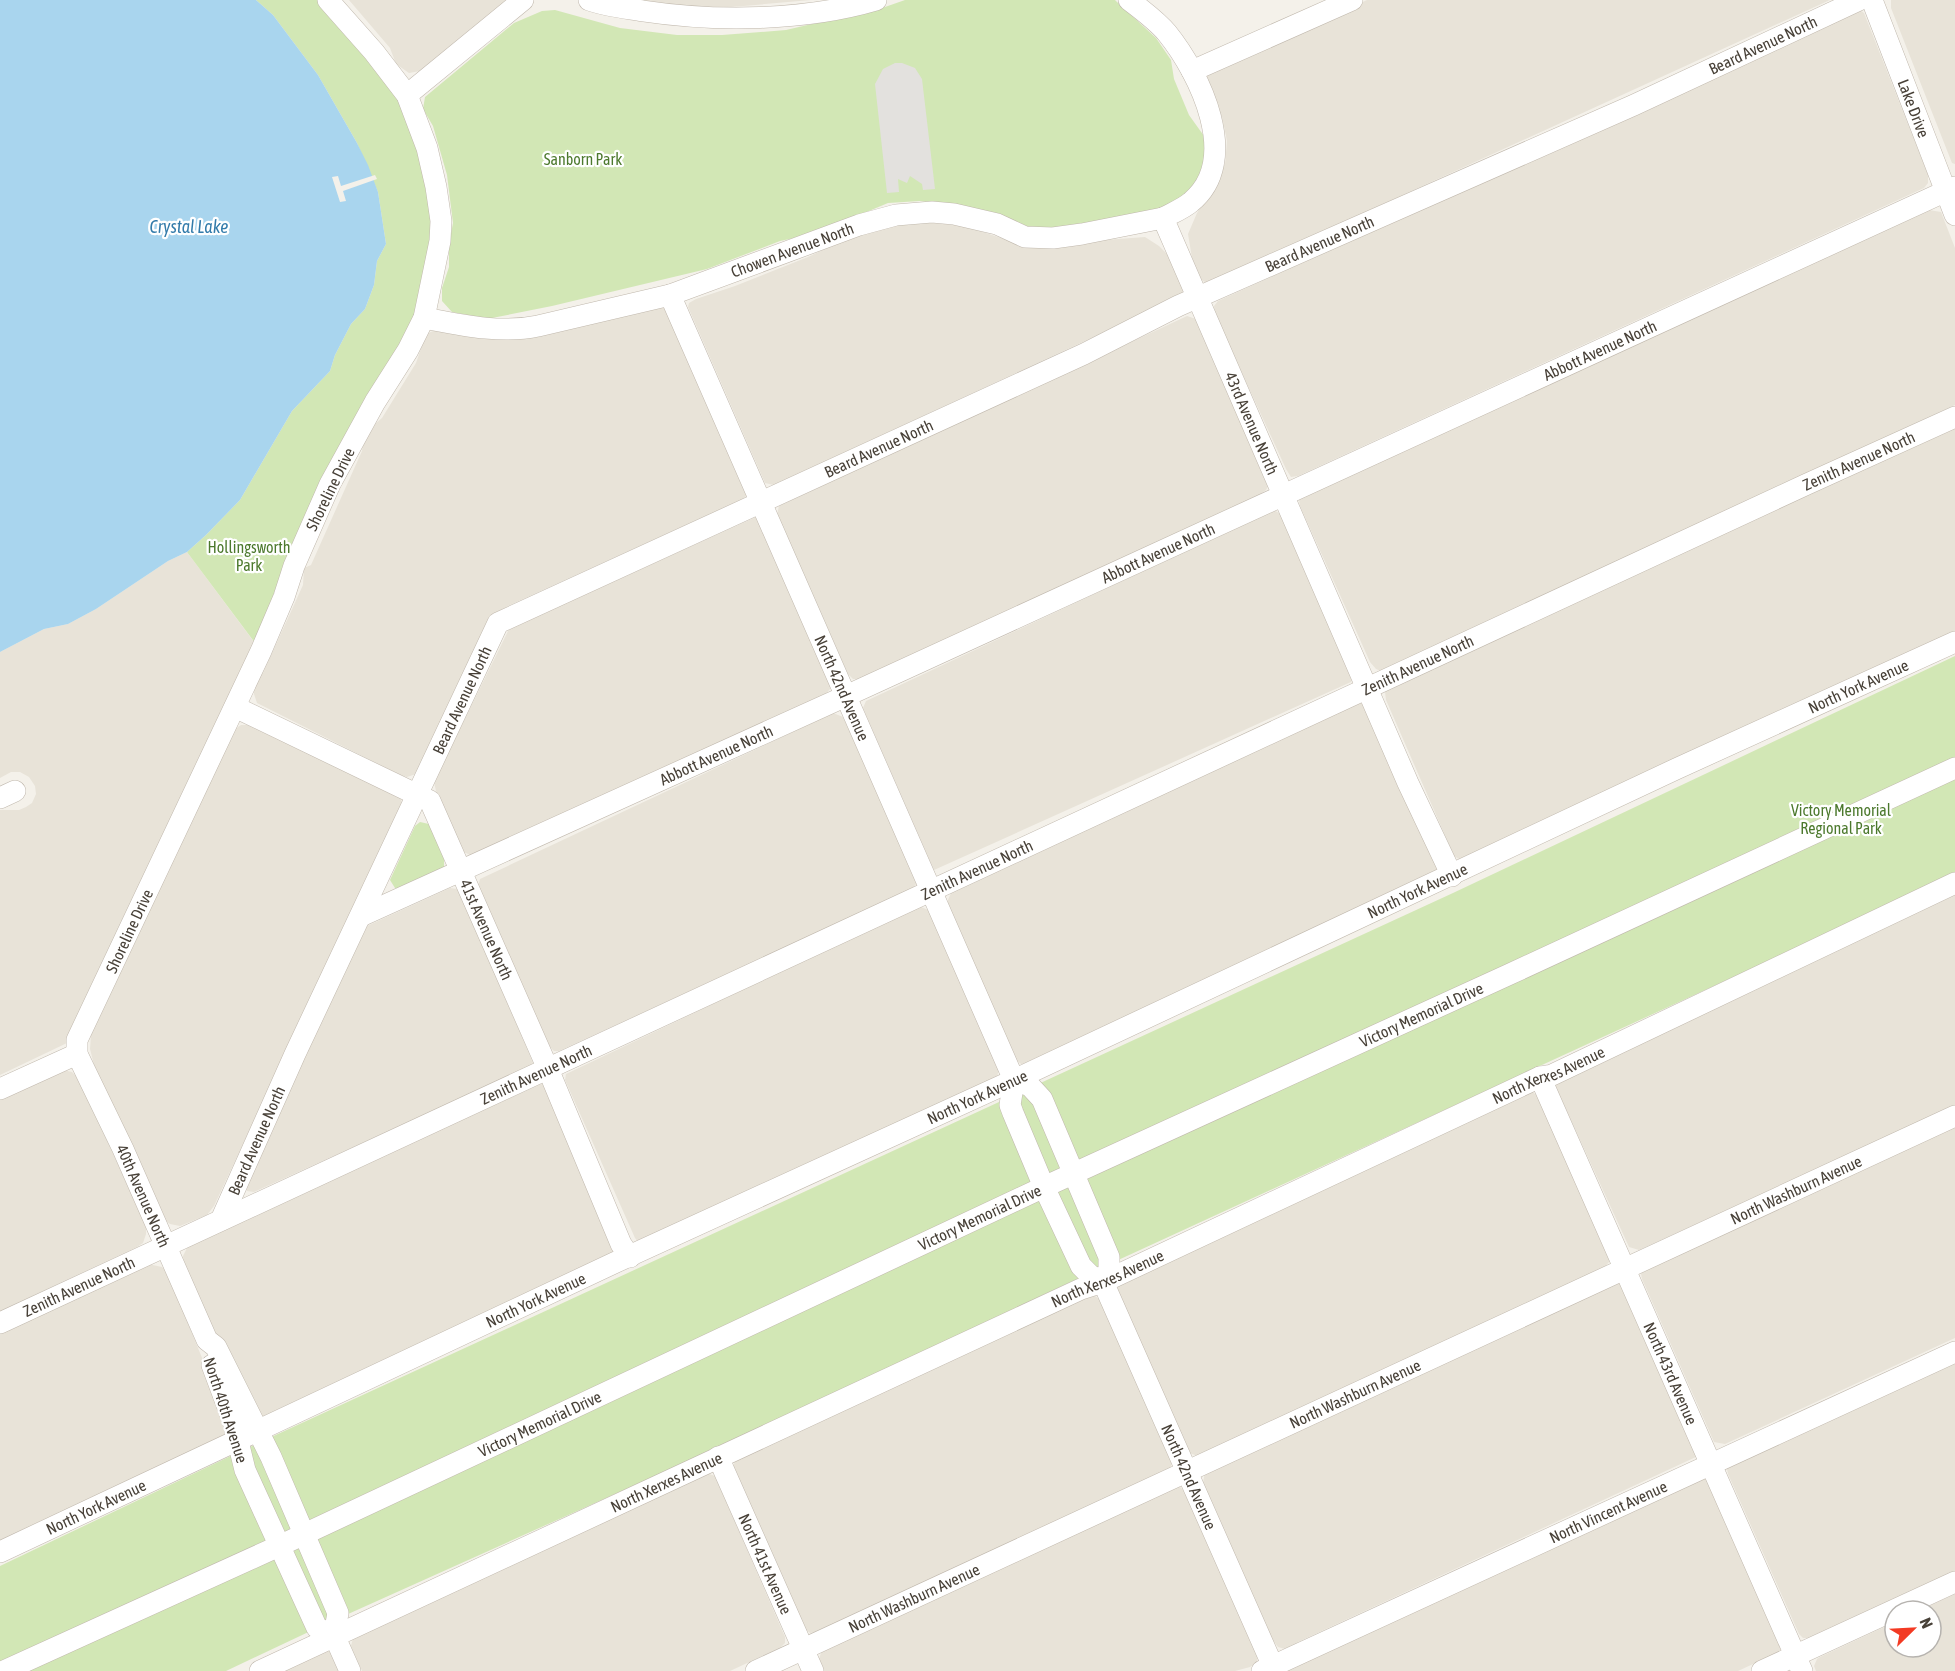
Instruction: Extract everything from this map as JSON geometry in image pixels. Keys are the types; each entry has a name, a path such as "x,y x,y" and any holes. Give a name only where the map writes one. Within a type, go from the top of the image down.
{"street":[{"name":"Shoreline Drive","path":"77,1054 78,1040 261,651 284,597 294,566 330,484 375,402 408,350 424,318 438,257 441,221 427,148 407,95 328,0"},
{"path":"407,95 523,0"},
{"path":"589,0 624,8 711,18 760,17 825,11 876,0"},
{"path":"1129,0 1166,32 1192,71 1213,120 1215,152 1209,179 1190,203 1163,218"},
{"path":"1192,71 1325,6 1352,0"},
{"name":"Beard Avenue North","path":"221,1220 295,1054 498,623 1084,354 1196,298 1635,105 1858,0"},
{"name":"Lake Drive","path":"1872,0 1950,189 1955,215"},
{"name":"Abbott Avenue North","path":"361,916 1950,189"},
{"name":"Chowen Avenue North","path":"424,318 487,328 520,330 670,295 859,225 896,215 932,212 954,214 997,224 1024,237 1053,238 1163,218"},
{"name":"43rd Avenue North","path":"1163,218 1408,783 1452,876"},
{"name":"North 42nd Avenue","path":"670,295 1014,1080 1010,1105 1044,1187 1081,1266 1090,1275 1103,1282 1187,1472 1270,1669"},
{"name":"Zenith Avenue North","path":"0,1323 1955,417"},
{"name":"North York Avenue","path":"0,1552 1452,876 1676,769 1955,642"},
{"name":"41st Avenue North","path":"235,707 429,801 548,1069 621,1244 630,1257"},
{"name":"Victory Memorial Drive","path":"4,1671 279,1546 1072,1174 1955,768"},
{"name":"North Xerxes Avenue","path":"260,1671 1081,1289 1103,1282 1540,1077 1552,1075 1955,883"},
{"path":"0,1089 77,1054"},
{"name":"40th Avenue North","path":"77,1054 123,1149 207,1340"},
{"name":"North 43rd Avenue","path":"1540,1077 1798,1663"},
{"path":"1014,1080 1030,1086 1042,1099 1109,1257 1109,1269 1103,1282"},
{"name":"North Washburn Avenue","path":"756,1671 1955,1116"},
{"name":"North 40th Avenue","path":"207,1340 206,1351 233,1421 245,1470 317,1628 334,1635"},
{"name":"North 40th Avenue","path":"207,1340 216,1347 258,1431 304,1534 338,1613 334,1635 350,1671"},
{"name":"North Vincent Avenue","path":"1270,1669 1955,1352"},
{"name":"North 41st Avenue","path":"718,1457 813,1671"},
{"path":"1762,1671 1798,1663 1955,1582"}],"shaded area":[{"path":"349,0 508,0 420,71 409,73 396,64 390,48"},
{"path":"638,0 811,0 732,7 665,6"},
{"path":"1367,0 1830,0 1212,282 1205,282 1200,279 1192,258 1188,234 1197,213 1225,164 1227,141 1222,117 1205,81 1208,74"},
{"path":"1891,0 1955,0 1955,164 1952,163 1891,8"},
{"path":"1860,10 1864,13 1928,175 1928,183 1924,188 1298,476 1291,477 1215,314 1214,306 1218,301"},
{"path":"895,63 915,68 922,79 935,189 923,190 922,184 910,176 907,183 898,179 899,192 887,193 875,84 883,69"},
{"path":"1929,210 1941,212 1955,248 1955,405 1381,671 1370,662 1300,506 1299,500 1303,496"},
{"path":"921,222 965,226 1010,241 1078,242 1145,237 1171,258 1184,291 1180,297 774,485 765,483 688,307 689,303 808,257 862,231 892,223"},
{"path":"663,305 746,489 746,496 743,499 496,613 416,774 407,777 400,775 257,703 254,682 263,673 303,585 304,568 311,565 362,451 363,443 382,418 416,363 426,334 438,329"},
{"path":"1187,316 1196,319 1269,485 1266,490 859,679 853,679 848,674 777,515 779,506"},
{"path":"1955,426 1955,632 1467,859 1454,856 1386,700 1385,692 1390,685"},
{"path":"1274,510 1282,515 1353,677 1351,682 934,870 863,708 866,701"},
{"path":"756,517 831,685 825,695 470,855 464,852 434,782 509,629"},
{"path":"187,552 254,642 74,1023 67,1043 0,1075 0,810 19,810 26,807 32,803 36,794 35,786 29,777 20,772 11,772 0,778 0,652 44,629 68,624 96,609 168,561"},
{"path":"1360,703 1364,705 1437,869 1434,874 1027,1065 1016,1060 948,904 951,893"},
{"path":"833,713 843,717 916,877 916,884 912,889 559,1051 554,1051 548,1045 478,886 480,879"},
{"path":"241,725 248,725 400,796 402,803 214,1206 207,1215 180,1226 170,1224 163,1219 95,1069 90,1049 91,1035 235,729"},
{"path":"450,888 457,889 462,896 533,1063 530,1067 254,1192 247,1191 245,1184 367,926"},
{"path":"1955,892 1955,1106 1639,1250 1629,1247 1554,1083"},
{"path":"919,906 928,910 931,915 999,1069 997,1077 639,1243 565,1080 566,1074"},
{"path":"63,1070 72,1072 79,1079 146,1226 146,1234 143,1243 137,1247 0,1311 0,1098"},
{"path":"541,1084 544,1085 615,1254 262,1419 210,1324 184,1266 183,1256 187,1248 192,1242"},
{"path":"1530,1090 1539,1097 1609,1255 1609,1262 1604,1268 1201,1457 1189,1453 1117,1291 1119,1284"},
{"path":"1955,1126 1955,1338 1725,1444 1714,1442 1642,1279 1641,1274 1644,1270"},
{"path":"148,1264 162,1267 167,1272 229,1424 230,1434 0,1544 0,1333"},
{"path":"1618,1283 1624,1288 1698,1456 1298,1642 1294,1646 1285,1649 1278,1647 1272,1639 1203,1483 1205,1472"},
{"path":"1094,1295 1100,1300 1172,1460 1171,1467 1166,1472 815,1632 810,1633 805,1629 733,1469 735,1460"},
{"path":"1955,1360 1955,1572 1896,1599 1883,1599 1883,1605 1811,1638 1803,1638 1799,1634 1728,1474 1727,1469 1730,1463"},
{"path":"704,1472 715,1476 785,1637 785,1643 780,1648 730,1671 362,1671 351,1646 353,1638"},
{"path":"1705,1478 1708,1480 1781,1644 1781,1649 1777,1653 1738,1671 1288,1671 1289,1667"},
{"path":"1179,1486 1184,1491 1258,1654 1257,1662 1250,1667 1235,1671 824,1671 819,1659 822,1650"},
{"path":"1955,1594 1955,1671 1816,1671 1814,1666 1820,1657 1883,1628 1883,1659 1943,1659 1943,1600"},
{"path":"327,1650 333,1655 340,1671 276,1671"}],"green space":[{"name":"Hollingsworth Park","path":"256,0 328,0 374,52 427,148 438,257 392,376 261,651 187,552 240,500 292,411 330,371 335,355 351,324 365,309 374,285 377,261 386,244 378,192 357,143 318,75 273,15"},
{"name":"Sanborn Park","path":"905,0 1115,0 1156,38 1171,60 1174,79 1189,115 1209,143 1201,188 1153,214 1028,231 963,206 920,201 888,203 814,234 780,241 707,269 552,306 487,319 452,312 442,301 442,288 449,267 449,244 453,223 447,175 433,126 423,109 425,97 514,23 542,11 555,10 620,28 677,35 722,35 786,30 885,7"},
{"name":"Victory Memorial Regional Park","path":"1955,656 1955,875 1077,1279 715,1449 226,1671 0,1671 0,1566 239,1452 1453,893"},
{"path":"420,822 429,824 444,859 444,867 401,888 395,888 390,880 415,826"}],"water":[{"name":"Crystal Lake","path":"0,0 256,0 273,15 318,75 357,143 378,192 386,244 377,261 374,285 365,309 351,324 335,355 330,371 292,411 240,500 187,552 168,561 96,609 68,624 44,629 0,652"}],"pier":[{"path":"375,175 377,179 343,191 346,201 340,202 332,177 338,176 341,186"}]}
